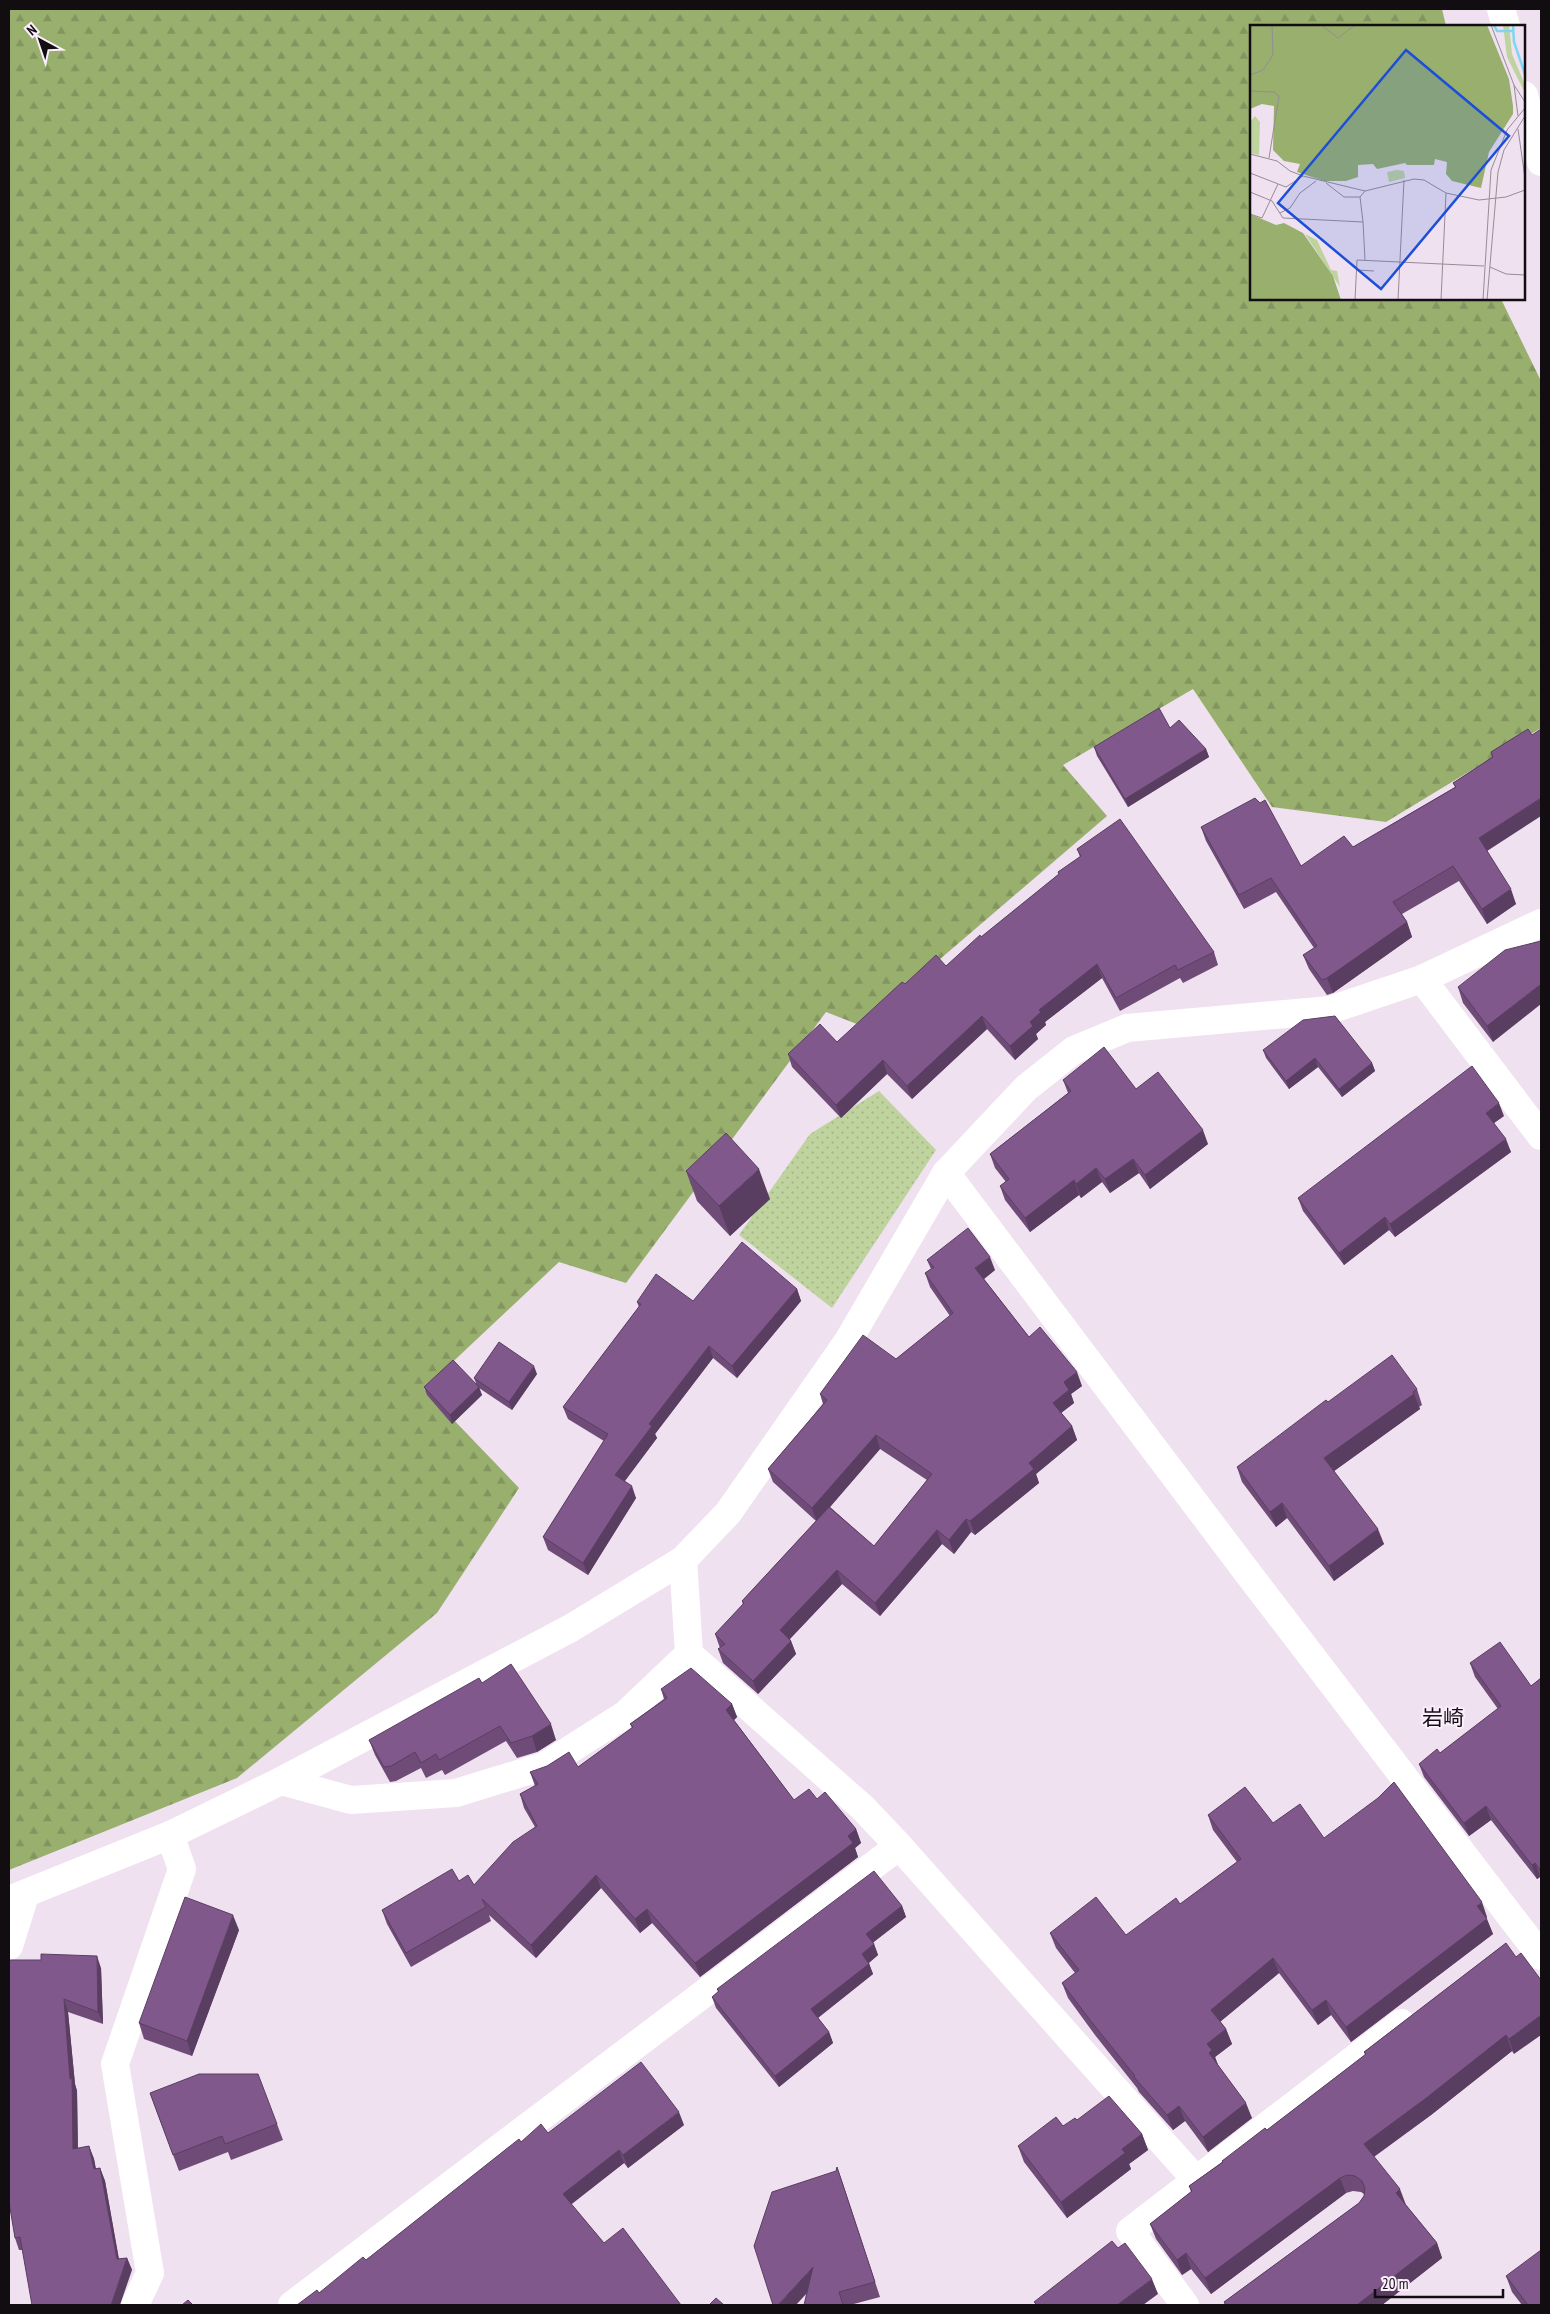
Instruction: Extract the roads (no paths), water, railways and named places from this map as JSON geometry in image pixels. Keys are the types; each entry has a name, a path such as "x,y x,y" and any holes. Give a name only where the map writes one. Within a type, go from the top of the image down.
{"main road":[{"path":"1501,9 1506,25"},
{"path":"1525,99 1541,162"},
{"path":"9,1946 17,1897 170,1835 280,1781 571,1628 683,1560 728,1513 848,1341 946,1173 1026,1088 1074,1050 1128,1028 1330,1010 1422,979 1541,922"},
{"path":"1422,979 1541,1136"},
{"path":"946,1173 1247,1572 1532,1924 1541,1956"},
{"path":"683,1560 689,1654 863,1808 1196,2180"},
{"path":"280,1781 351,1800 456,1793 544,1766 626,1714 689,1654"},
{"path":"135,2305 150,2273 115,2064 182,1869 170,1835"},
{"path":"292,2305 899,1846"},
{"path":"1499,1949 1532,1924"},
{"path":"1185,2305 1130,2231 1422,2008"}],"district":[{"name":"岩崎","path":"1443,1717"}]}
